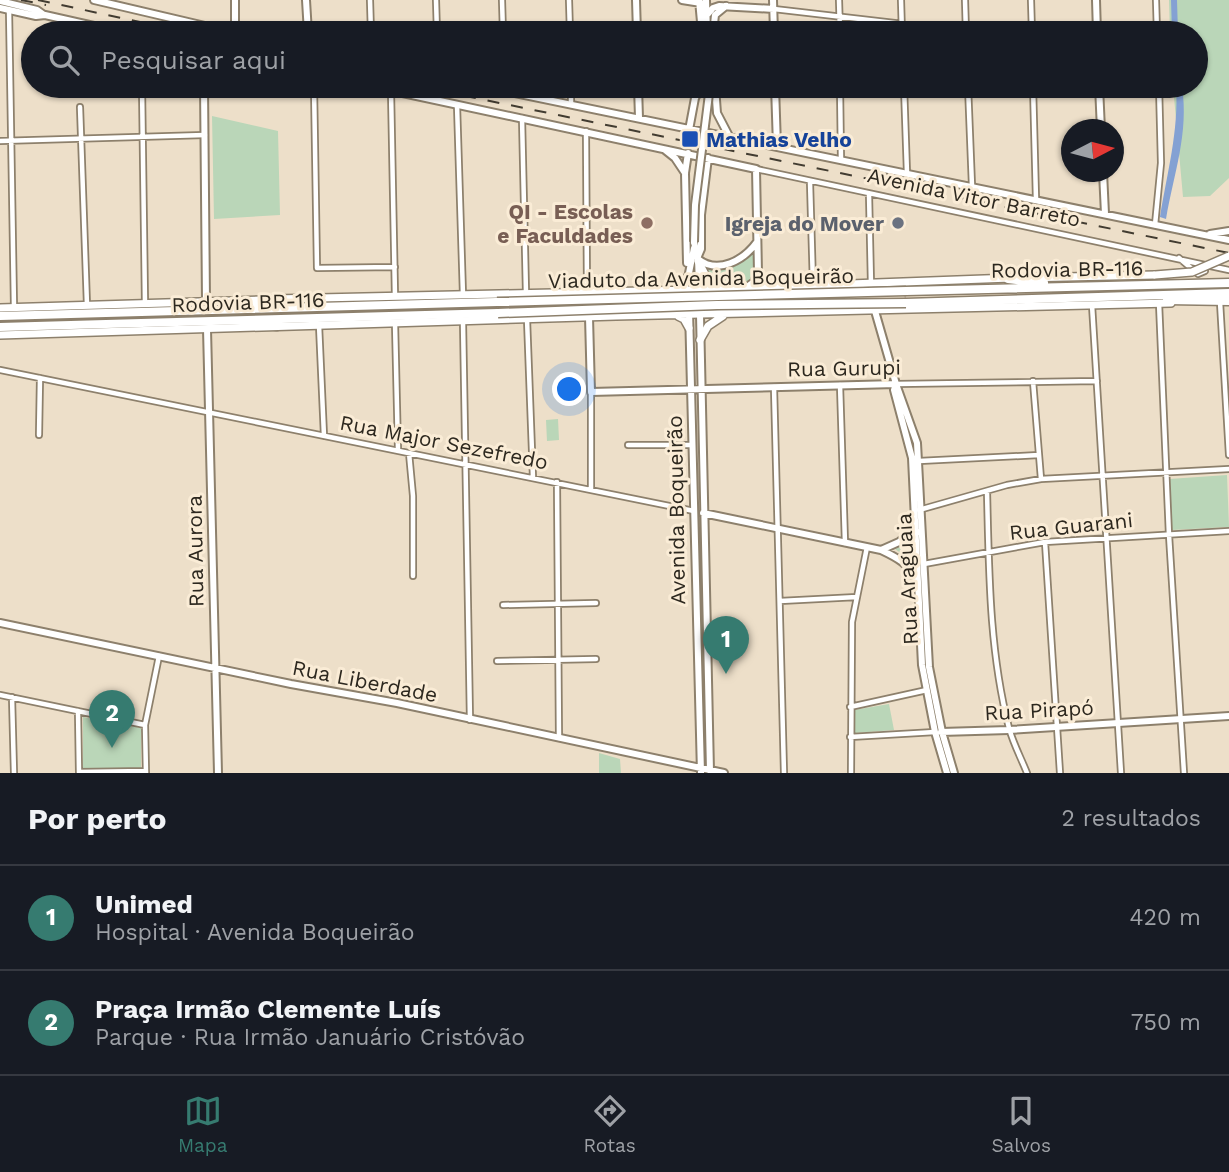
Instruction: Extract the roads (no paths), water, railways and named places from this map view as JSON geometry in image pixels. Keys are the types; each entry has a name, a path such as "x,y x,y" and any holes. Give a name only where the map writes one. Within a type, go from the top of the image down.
{"highway":[{"path":"1008,279 1071,286"},
{"name":"Rodovia BR-116","path":"906,291 1229,283"},
{"name":"Viaduto da Avenida Boqueirão","path":"496,302 906,291"},
{"name":"Rodovia BR-116","path":"906,303 1229,293"},
{"path":"233,308 277,299"},
{"path":"1056,305 1086,299 1221,301"},
{"name":"Rodovia BR-116","path":"0,316 496,302"},
{"name":"Viaduto da Avenida Boqueirão","path":"498,313 906,303"},
{"name":"Rodovia BR-116","path":"0,327 498,313"},
{"path":"234,320 277,326"}],"main road":[{"path":"94,0 184,21"},
{"path":"234,0 235,21"},
{"path":"306,0 307,21"},
{"path":"636,0 637,21"},
{"path":"682,0 701,1"},
{"path":"773,0 774,21"},
{"path":"1096,0 1097,21"},
{"path":"0,1 37,10 45,15"},
{"path":"701,1 706,19"},
{"path":"701,1 704,21"},
{"path":"714,21 715,15 726,6"},
{"path":"706,19 715,7 774,9"},
{"path":"0,8 72,21"},
{"path":"204,98 206,300"},
{"path":"429,98 688,153 685,173 688,274 684,287 676,290"},
{"path":"549,98 689,130 1229,240"},
{"path":"638,98 639,118"},
{"path":"689,130 695,98"},
{"name":"Avenida Boqueirão","path":"701,771 688,274 694,245 695,205 711,98"},
{"path":"715,98 717,113 730,138"},
{"path":"775,98 777,146"},
{"path":"1100,98 1100,119"},
{"path":"661,148 675,158 685,173"},
{"name":"Avenida Vitor Barreto","path":"688,153 756,169"},
{"path":"709,160 698,259 709,280 723,288"},
{"path":"745,287 757,278 756,169"},
{"path":"1103,182 1105,214"},
{"path":"1201,235 1229,231"},
{"path":"698,259 709,266 720,266 746,255 758,240"},
{"name":"Avenida Boqueirão","path":"694,245 698,259 700,315 710,771"},
{"path":"0,307 1155,275 1192,272 1229,256"},
{"path":"733,288 725,295 723,302 733,314"},
{"path":"653,290 662,298 664,305 662,311 654,316"},
{"path":"0,335 1056,305 1086,299 1159,303 1221,301"},
{"name":"Rua Araguaia","path":"875,311 896,384 917,443 919,510 916,532"},
{"path":"700,340 714,320 733,314"},
{"path":"677,316 684,319 689,328"},
{"path":"589,317 592,392"},
{"name":"Rua Aurora","path":"207,329 218,773"},
{"name":"Rua Araguaia","path":"896,384 894,390 912,458 919,510 916,532 922,665 939,732 954,773"},
{"name":"Rua Gurupi","path":"592,392 896,384"},
{"name":"Rua Major Sezefredo","path":"694,511 881,550 917,566"},
{"path":"881,550 916,532"},
{"name":"Rua Araguaia","path":"917,566 929,667 947,773"},
{"name":"Rua Liberdade","path":"0,623 397,703 701,771 723,773"},
{"name":"Rua Pirapó","path":"939,732 1229,716"}],"street":[{"path":"370,0 371,21"},
{"path":"436,0 437,21"},
{"path":"502,0 503,21"},
{"path":"569,0 570,21"},
{"path":"839,0 840,21"},
{"path":"901,0 902,21"},
{"path":"965,0 966,21"},
{"path":"1031,0 1032,21"},
{"path":"1156,0 1157,21"},
{"path":"774,9 871,21"},
{"path":"9,10 14,307"},
{"path":"142,98 145,303"},
{"path":"314,98 317,268 394,267"},
{"path":"391,98 395,296"},
{"path":"571,98 571,103"},
{"path":"840,98 841,160"},
{"path":"904,98 907,173"},
{"path":"968,98 972,186"},
{"path":"1033,98 1036,200"},
{"path":"1156,225 1161,163 1159,98"},
{"path":"457,104 463,296"},
{"path":"80,107 88,305"},
{"path":"522,117 526,293"},
{"path":"586,131 587,291"},
{"path":"0,141 205,135"},
{"name":"Avenida Vitor Barreto","path":"756,169 1229,270"},
{"path":"810,182 813,285"},
{"path":"869,194 871,284"},
{"path":"1178,258 1198,274 1205,271 1204,264"},
{"path":"1086,299 1097,381 1121,773"},
{"path":"1221,301 1229,455"},
{"path":"1159,303 1168,534 1184,773"},
{"path":"527,319 533,478"},
{"path":"463,322 470,720"},
{"path":"395,323 398,450"},
{"path":"319,325 324,436"},
{"name":"Rua Major Sezefredo","path":"0,370 694,511"},
{"path":"39,435 40,378"},
{"path":"1033,381 1041,479"},
{"name":"Rua Gurupi","path":"896,384 1097,381"},
{"path":"840,385 845,543"},
{"path":"774,387 784,773"},
{"path":"591,489 592,392"},
{"path":"628,445 692,445"},
{"path":"409,453 413,496 413,576"},
{"path":"919,461 1039,455"},
{"path":"919,510 1041,479 1229,469"},
{"path":"557,482 559,739"},
{"path":"987,491 997,669 1009,730 1027,773"},
{"name":"Rua Guarani","path":"917,566 1045,542 1229,531"},
{"path":"1045,542 1060,773"},
{"path":"851,773 852,622 867,547"},
{"path":"780,601 857,597"},
{"path":"503,605 596,603"},
{"path":"78,711 79,772 146,772 145,725 159,656"},
{"path":"498,661 596,659"},
{"path":"850,707 927,690"},
{"path":"0,695 145,725"},
{"path":"12,697 15,773"},
{"name":"Rua Pirapó","path":"850,737 939,732"}],"water":[{"path":"1171,0 1177,0 1178,21 1172,21"},
{"path":"1176,98 1183,98 1184,120 1166,219 1160,217 1174,136"}],"railway":[{"path":"21,0 46,5"},
{"path":"38,0 135,21"},
{"path":"475,98 1229,253"}],"place":[{"name":"Mathias Velho","path":"690,139"},
{"name":"QI - Escolas e Faculdades","path":"647,223"},
{"name":"Igreja do Mover","path":"898,223"},
{"name":"Unimed","path":"726,674"},
{"name":"Praça Irmão Clemente Luís","path":"112,748"}]}
